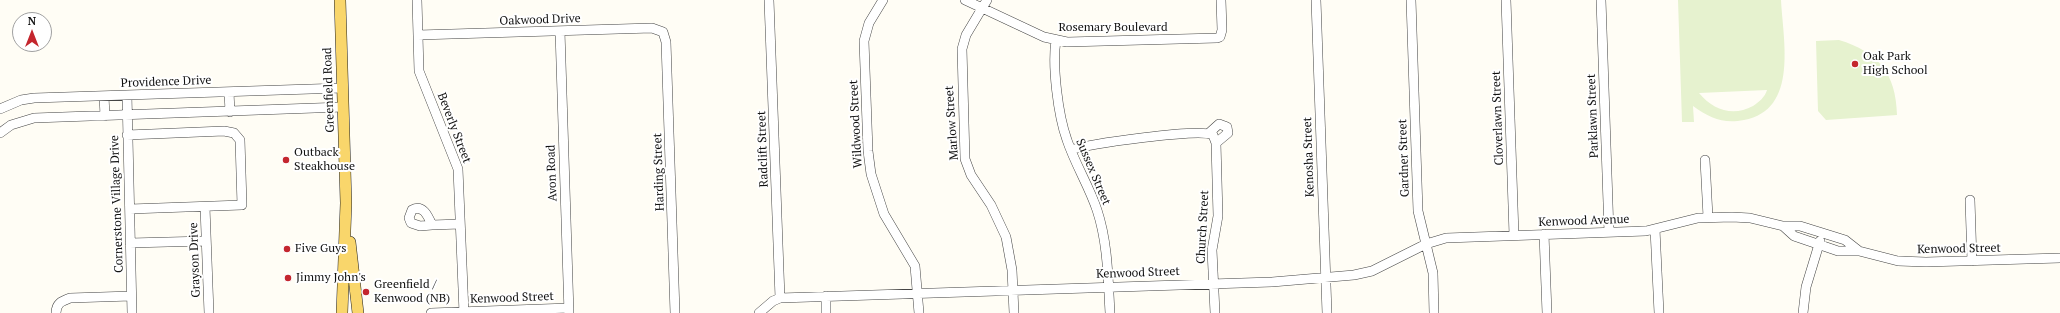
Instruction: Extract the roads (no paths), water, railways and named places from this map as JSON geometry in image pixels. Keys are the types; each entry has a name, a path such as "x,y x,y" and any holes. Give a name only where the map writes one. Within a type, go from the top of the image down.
{"main road":[{"name":"Greenfield Road","path":"340,0 346,204 342,313"},
{"name":"Greenfield Road","path":"346,204 358,313"}],"street":[{"name":"Beverly Street","path":"417,0 420,71 423,82 457,164 464,312"},
{"name":"Radclift Street","path":"769,0 780,298"},
{"name":"Wildwood Street","path":"883,0 869,22 864,40 869,158 878,201 888,221 915,266 919,313"},
{"name":"Rosemary Boulevard","path":"965,0 985,4 1044,37 1056,40 1213,39 1220,36 1222,30 1221,0"},
{"name":"Kenosha Street","path":"1316,0 1327,313"},
{"name":"Gardner Street","path":"1411,0 1418,198 1420,219 1433,273 1434,313"},
{"name":"Cloverlawn Street","path":"1506,0 1514,235"},
{"name":"Parklawn Street","path":"1601,0 1608,232"},
{"name":"Marlow Street","path":"985,4 966,35 962,49 965,159 971,175 991,205 1006,237 1009,250 1014,313"},
{"name":"Oakwood Drive","path":"418,35 652,28 663,32"},
{"name":"Avon Road","path":"560,31 569,311"},
{"name":"Harding Street","path":"663,32 666,42 675,313"},
{"name":"Sussex Street","path":"1056,40 1059,114 1071,150 1086,180 1098,211 1106,253 1110,313"},
{"name":"Providence Drive","path":"0,109 21,100 34,98 342,88"},
{"name":"Providence Drive","path":"229,92 230,112"},
{"name":"Cornerstone Village Drive","path":"127,95 132,313"},
{"name":"Providence Drive","path":"104,96 105,116"},
{"path":"0,133 11,125 28,119 343,107"},
{"path":"1071,150 1162,135 1209,133 1213,135 1216,143 1227,135 1228,127 1219,124 1209,133"},
{"path":"127,135 224,131 234,133 240,140 242,205 130,209"},
{"name":"Church Street","path":"1214,313 1213,242 1218,216 1216,143"},
{"path":"1705,160 1708,217"},
{"path":"1970,200 1972,261"},
{"name":"Grayson Drive","path":"206,207 209,313"},
{"name":"Kenwood Street","path":"1655,229 1708,217 1750,218 1783,226 1800,226 1845,240 1859,251"},
{"path":"432,225 460,224"},
{"name":"Kenwood Street","path":"1783,226 1794,236 1838,251 1859,251 1879,257 1908,262 2060,258"},
{"path":"1655,229 1659,313"},
{"name":"Kenwood Avenue","path":"1514,235 1655,229"},
{"path":"1803,313 1806,287 1823,233"},
{"path":"1544,234 1547,313"},
{"name":"Kenwood Street","path":"780,298 1109,286 1272,282 1326,278 1354,275 1372,271 1426,244 1452,237 1514,235"},
{"path":"130,243 206,241"},
{"path":"56,313 56,308 60,302 70,298 131,296"},
{"path":"826,296 826,313"},
{"path":"759,313 773,301 780,298"},
{"name":"Kenwood Street","path":"431,313 569,311"}],"place":[{"name":"Oak Park High School","path":"1855,64"},
{"name":"Outback Steakhouse","path":"286,160"},
{"name":"Five Guys","path":"287,249"},
{"name":"Jimmy John's","path":"288,278"},
{"name":"Greenfield / Kenwood (NB)","path":"366,292"}]}
